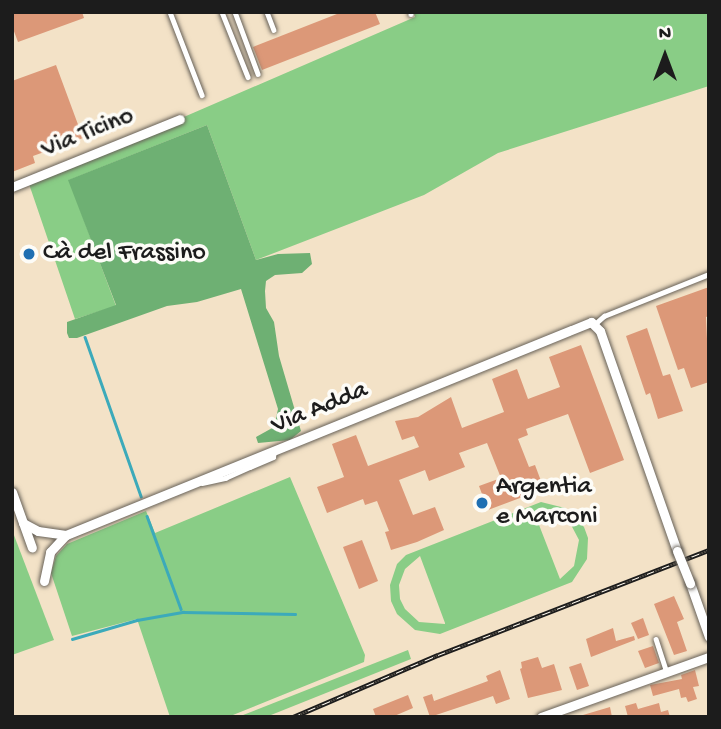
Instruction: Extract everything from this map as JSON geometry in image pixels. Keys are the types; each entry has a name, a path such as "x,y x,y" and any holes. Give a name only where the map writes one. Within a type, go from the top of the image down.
{"street":[{"name":"Via Ticino","path":"12,187 180,119"},
{"name":"Via Adda","path":"54,545 66,535 593,323"},
{"path":"593,323 600,331 709,637"},
{"path":"12,492 32,548"},
{"name":"Via Adda","path":"23,523 46,533 66,535"},
{"path":"32,548 46,533"},
{"path":"32,548 54,545"},
{"path":"44,581 47,560 54,545"},
{"path":"541,717 566,712 709,657"}],"lane":[{"path":"170,12 202,94"},
{"path":"222,12 248,77"},
{"path":"235,12 258,74"},
{"path":"267,12 274,30"},
{"name":"Via Adda","path":"593,323 604,316 709,274"},
{"path":"656,639 667,673"}],"green space":[{"path":"414,12 709,12 709,86 498,153 424,195 256,260 207,125 69,180 116,306 75,319 29,184 415,17"},
{"path":"207,125 256,260 278,254 310,253 312,264 302,273 275,275 266,281 266,308 274,322 279,356 301,431 290,440 258,443 256,437 274,427 278,409 241,289 197,302 167,306 77,338 69,338 67,333 67,322 116,305 68,180"},
{"path":"290,477 365,655 364,662 228,717 170,717 137,619 72,636 51,573 56,556 67,544 146,511 155,533"},
{"path":"541,502 565,508 584,527 588,538 587,559 572,582 440,634 415,630 397,614 391,601 390,585 397,564 406,555","holes":["549,511 569,521 579,540 574,566 560,579 534,512","420,556 445,623 445,624 419,622 405,609 400,599 399,585 405,569"]},
{"path":"12,530 54,640 12,655"},
{"path":"408,650 411,659 266,717 238,717"}],"building":[{"path":"12,12 82,12 84,18 18,42 12,26"},
{"path":"342,12 375,12 380,24 262,70 253,47"},
{"path":"56,65 83,138 33,156 35,163 12,172 12,81"},
{"name":"Cà del Frassino","path":"33,245 38,258 25,262 21,249"},
{"path":"709,287 709,316 706,317 709,382 691,388 684,368 678,370 656,306"},
{"path":"647,328 663,376 670,374 683,411 658,419 650,393 646,395 626,336"},
{"path":"581,345 624,460 590,473 568,414 526,429 528,435 518,439 529,467 535,465 544,489 488,510 479,486 501,478 487,443 459,453 465,467 429,481 425,470 399,480 413,515 435,507 444,530 417,542 391,550 385,532 389,531 377,501 365,505 363,499 327,513 317,487 344,477 332,444 356,435 368,466 419,447 414,436 402,440 395,421 418,417 451,397 462,428 504,412 492,379 517,369 528,399 560,387 549,357"},
{"path":"362,540 378,581 359,589 343,547"},
{"path":"674,596 684,619 677,622 687,651 674,655 654,604"},
{"path":"643,618 649,635 638,639 631,623"},
{"path":"613,628 616,641 634,636 635,640 591,657 586,639"},
{"path":"653,646 659,663 645,668 638,651"},
{"path":"538,657 542,668 554,664 562,690 528,698 520,669 521,662"},
{"path":"581,663 589,686 577,690 569,667"},
{"path":"500,670 510,699 496,704 493,696 430,717 423,697 432,694 434,701 488,681 486,676"},
{"path":"695,670 699,686 693,687 697,699 688,702 686,697 681,698 679,689 653,696 650,685 682,679 681,675"},
{"path":"408,695 413,708 392,717 376,717 373,709"},
{"path":"636,703 638,709 659,703 661,712 668,710 670,717 628,717 625,706"},
{"path":"610,707 612,717 583,717 583,715"}],"waterway":[{"path":"85,337 141,496"},
{"path":"147,516 181,609"},
{"path":"72,639 137,620 183,612 295,614"}],"railway":[{"path":"293,717 438,655 709,550"}],"place":[{"name":"Cà del Frassino","path":"29,254"},
{"name":"Argentia e Marconi","path":"482,503"}]}
